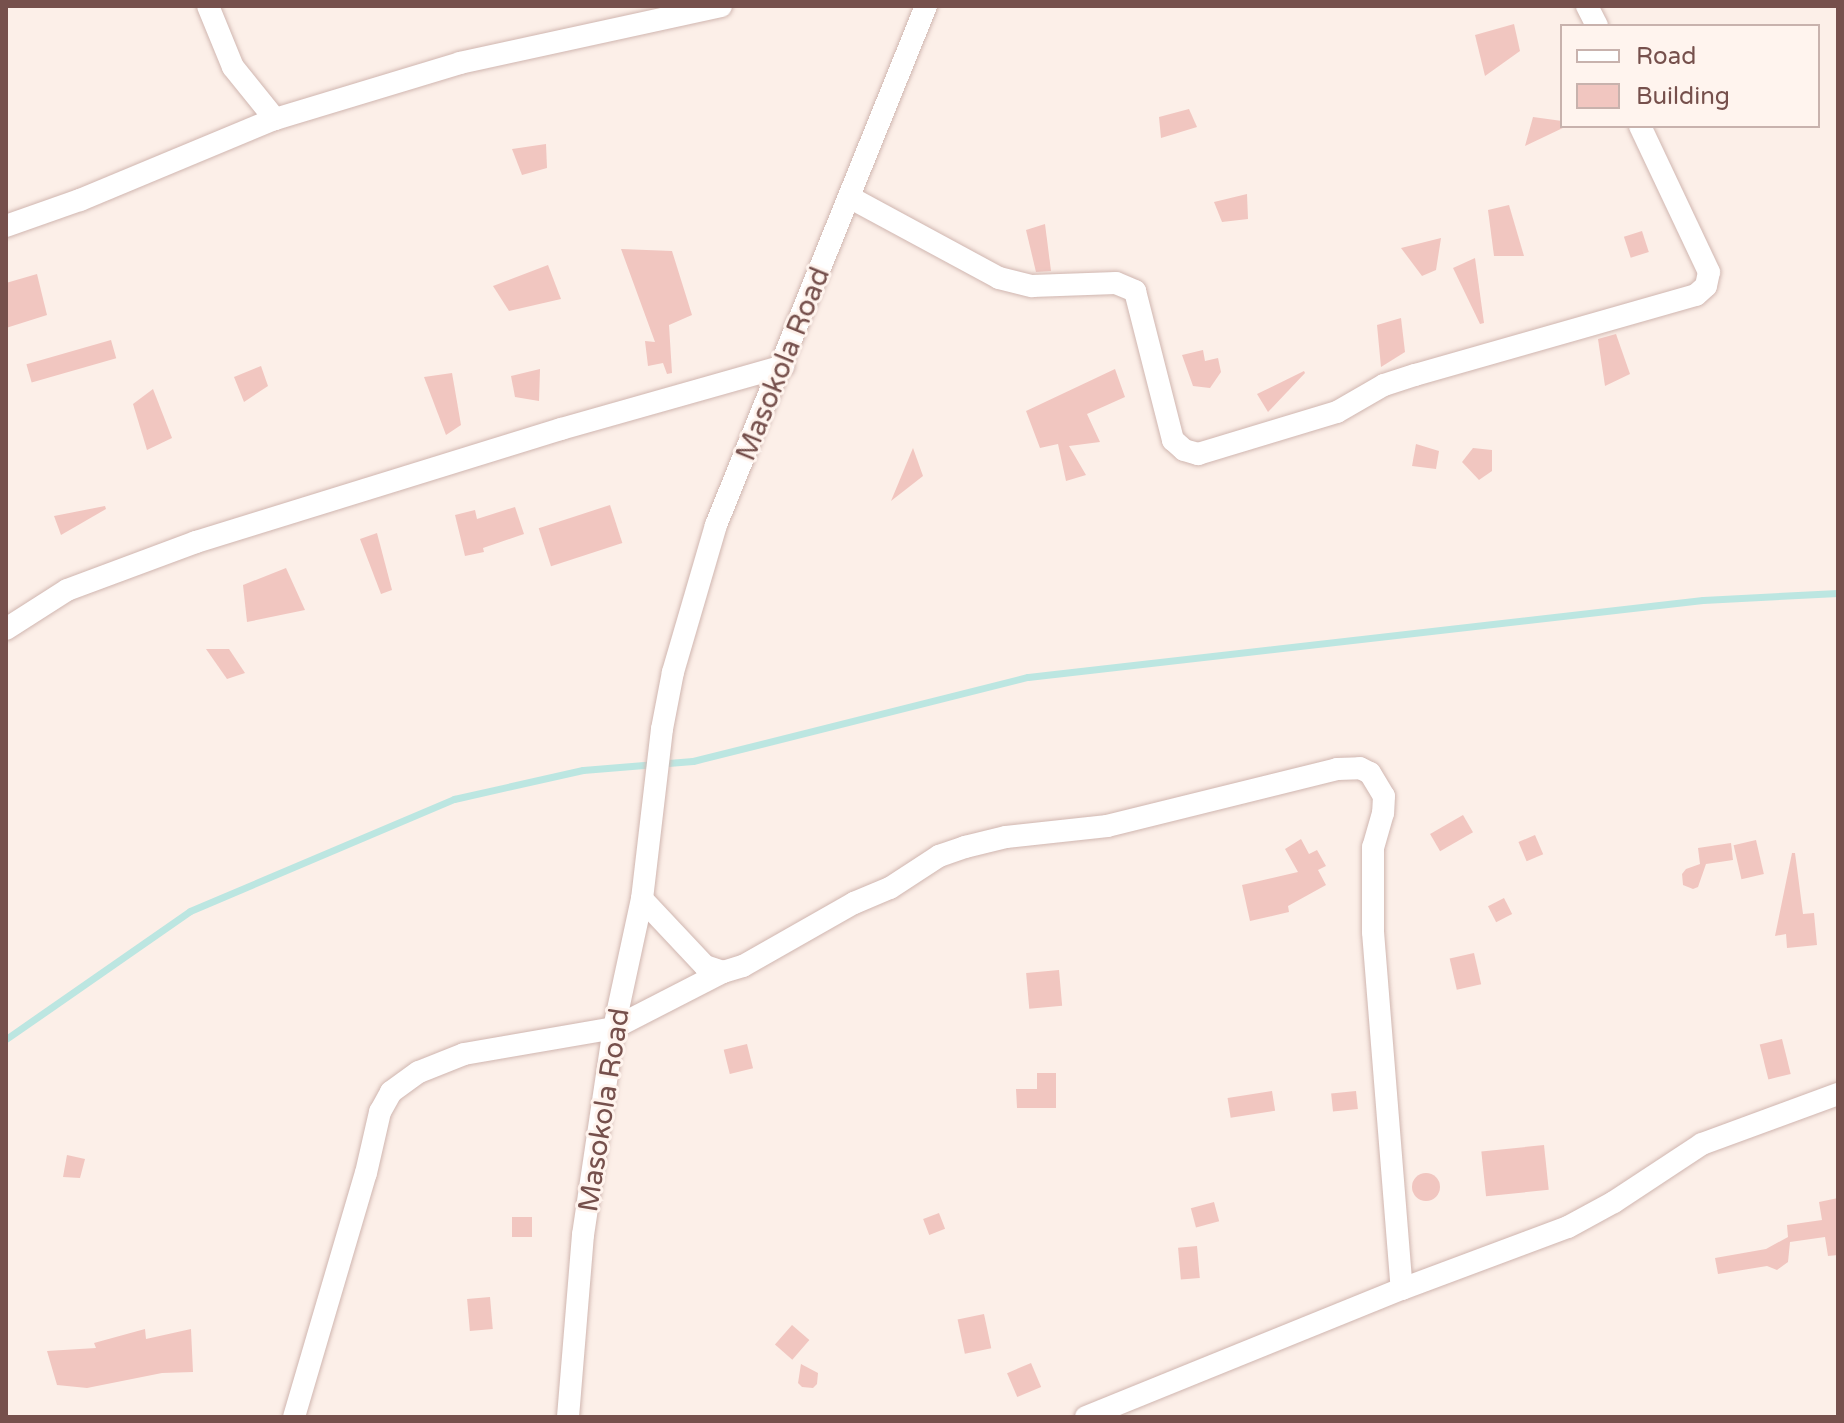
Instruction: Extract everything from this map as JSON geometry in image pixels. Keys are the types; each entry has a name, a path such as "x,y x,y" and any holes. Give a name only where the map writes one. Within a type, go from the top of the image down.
{"street":[{"path":"208,6 233,67 275,119"},
{"path":"6,226 80,200 275,119 460,63 721,6"},
{"name":"Masokola Road","path":"568,1417 583,1235 614,1028 642,899 656,805 662,729 673,672 716,525 851,198 926,6"},
{"path":"1587,6 1596,24"},
{"path":"851,198 999,278 1032,286 1116,283 1135,291 1173,440 1184,450 1198,454 1337,412 1384,385 1415,375 1696,295 1706,286 1709,272 1641,128"},
{"path":"6,629 67,590 196,542 561,429 783,366"},
{"path":"294,1417 366,1173 380,1112 391,1092 419,1072 464,1054 614,1028 723,972 743,966 854,903 890,888 939,856 965,847 1006,837 1107,826 1337,769 1360,768 1370,773 1384,796 1383,813 1373,847 1373,932 1402,1289"},
{"path":"642,899 705,966 723,972"},
{"path":"1086,1417 1402,1289 1568,1227 1614,1202 1702,1144 1838,1094"}],"building":[{"path":"1514,24 1520,51 1485,76 1475,35"},
{"path":"1189,109 1197,127 1161,138 1159,117"},
{"path":"1533,117 1560,121 1560,128 1563,128 1525,146"},
{"path":"546,144 547,168 522,175 512,149"},
{"path":"1247,194 1248,219 1222,222 1214,202"},
{"path":"1509,205 1524,256 1494,256 1488,210"},
{"path":"1045,224 1051,271 1036,272 1026,230"},
{"path":"1642,231 1649,252 1631,258 1624,237"},
{"path":"1441,238 1436,270 1422,276 1401,248"},
{"path":"621,249 672,251 692,315 669,325 672,373 667,374 663,363 648,366 645,341 655,342"},
{"path":"1475,258 1484,323 1480,324 1453,268"},
{"path":"548,265 561,299 509,311 493,286"},
{"path":"37,274 47,315 6,328 6,283"},
{"path":"1401,318 1405,352 1381,367 1377,325"},
{"path":"1616,334 1630,374 1605,386 1598,339"},
{"path":"111,340 116,358 32,383 26,364"},
{"path":"1203,350 1205,361 1218,358 1221,372 1210,388 1193,386 1182,355"},
{"path":"261,366 268,386 244,402 234,377"},
{"path":"540,369 539,401 515,397 511,376"},
{"path":"1115,369 1125,397 1087,414 1100,442 1069,446 1086,475 1066,481 1058,444 1040,448 1026,411"},
{"path":"452,373 461,425 446,435 424,377"},
{"path":"1305,373 1268,412 1257,394"},
{"path":"153,389 172,438 147,450 133,404"},
{"path":"1416,444 1439,451 1436,469 1412,466"},
{"path":"913,448 923,476 891,501"},
{"path":"1473,448 1492,450 1492,471 1479,480 1462,462"},
{"path":"610,505 622,543 551,566 539,528"},
{"path":"105,506 106,509 61,535 54,516"},
{"path":"515,507 524,534 483,548 484,552 465,556 455,515 475,510 477,519"},
{"path":"377,533 392,590 381,594 360,539"},
{"path":"286,568 305,610 247,622 243,585"},
{"path":"206,649 229,649 245,673 227,679"},
{"path":"1463,815 1473,832 1440,851 1430,834"},
{"path":"1535,835 1543,854 1527,861 1518,842"},
{"path":"1301,839 1309,854 1317,850 1326,866 1318,870 1326,885 1288,906 1289,912 1250,921 1242,885 1298,872 1285,849"},
{"path":"1756,840 1764,874 1741,879 1734,845"},
{"path":"1731,843 1733,860 1706,864 1698,887 1693,889 1683,885 1682,874 1686,869 1700,864 1698,848"},
{"path":"1792,853 1795,853 1803,914 1814,913 1817,945 1787,948 1786,934 1775,936"},
{"path":"1504,898 1512,914 1496,922 1488,906"},
{"path":"1474,953 1481,984 1457,990 1450,959"},
{"path":"1059,970 1062,1006 1029,1009 1026,973"},
{"path":"1782,1039 1791,1074 1768,1079 1760,1045"},
{"path":"747,1044 753,1068 730,1074 724,1050"},
{"path":"1037,1073 1056,1073 1056,1108 1017,1108 1016,1089 1037,1089"},
{"path":"1272,1091 1275,1111 1231,1118 1228,1098"},
{"path":"1356,1091 1358,1109 1333,1112 1331,1094"},
{"path":"1544,1145 1549,1190 1486,1196 1481,1152"},
{"path":"67,1155 85,1159 80,1178 63,1177"},
{"path":"1426,1173 1436,1177 1440,1187 1436,1197 1426,1201 1416,1197 1412,1187 1416,1177"},
{"path":"1838,1198 1838,1255 1828,1256 1825,1237 1790,1242 1788,1262 1777,1270 1767,1266 1718,1274 1715,1258 1766,1249 1788,1237 1787,1225 1822,1220 1819,1202"},
{"path":"1214,1202 1219,1221 1196,1228 1191,1208"},
{"path":"939,1213 945,1229 929,1235 923,1219"},
{"path":"512,1217 532,1217 532,1237 512,1237"},
{"path":"1197,1246 1200,1278 1181,1280 1178,1248"},
{"path":"490,1297 493,1329 470,1331 467,1299"},
{"path":"984,1314 991,1348 965,1354 958,1320"},
{"path":"792,1325 809,1340 792,1360 775,1345"},
{"path":"145,1329 146,1339 191,1329 193,1372 162,1373 87,1388 57,1385 47,1351 96,1348 94,1343"},
{"path":"1031,1363 1041,1387 1017,1397 1007,1373"},
{"path":"801,1364 818,1373 817,1384 813,1388 802,1387 798,1383"}],"waterway":[{"path":"6,1039 190,911 454,799 583,770 693,761 1028,677 1703,600 1838,593"}]}
